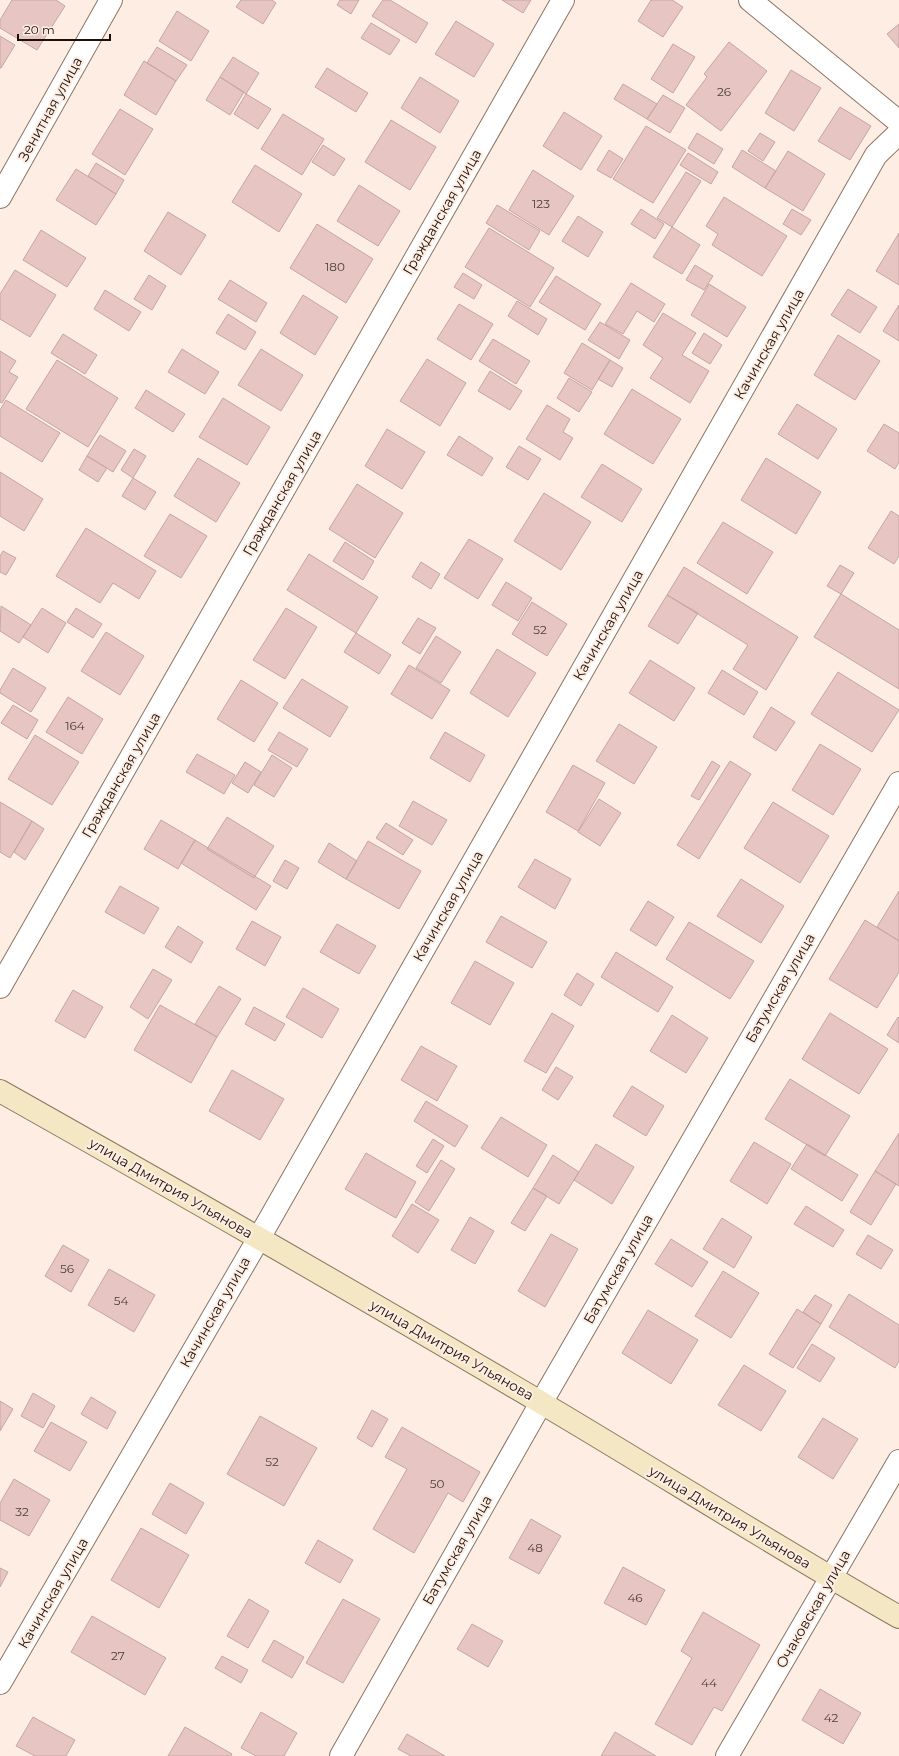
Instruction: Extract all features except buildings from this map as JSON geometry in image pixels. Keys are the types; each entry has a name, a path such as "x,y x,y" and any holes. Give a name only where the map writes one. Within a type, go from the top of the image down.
{"main road":[{"name":"улица Дмитрия Ульянова","path":"0,1091 259,1238 541,1402 830,1578 899,1617"}],"street":[{"name":"Зенитная улица","path":"0,197 111,0"},
{"name":"Гражданская улица","path":"0,987 563,0"},
{"path":"750,0 899,122"},
{"name":"Качинская улица","path":"0,1683 259,1238 876,155 899,133"},
{"name":"Батумская улица","path":"340,1756 541,1402 899,783"},
{"name":"Очаковская улица","path":"727,1756 899,1462"}]}
